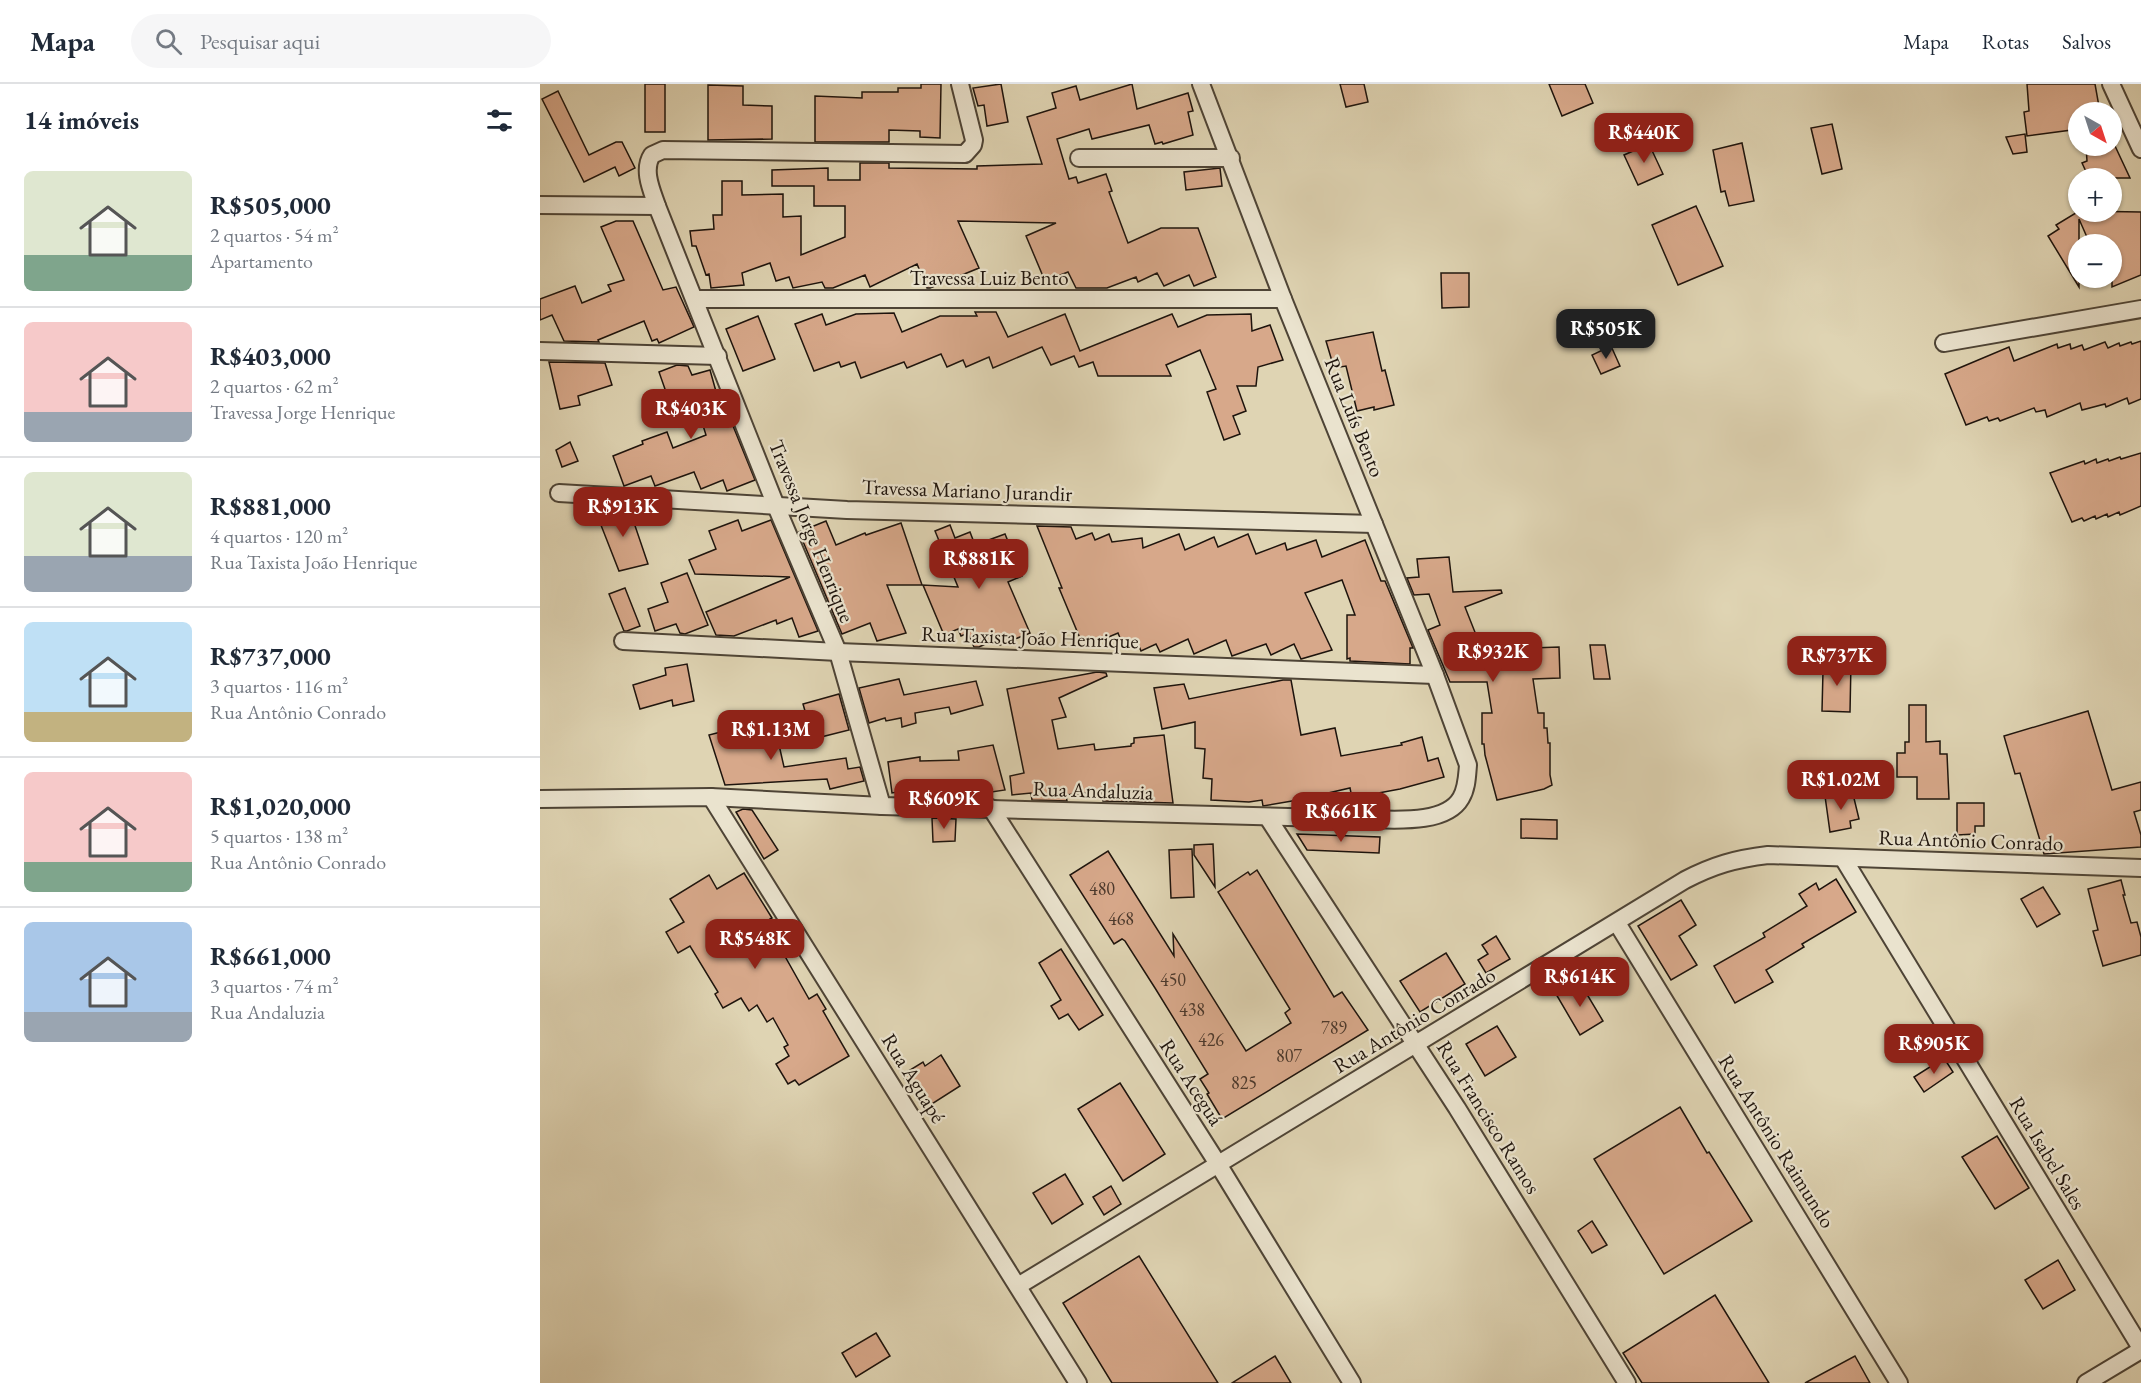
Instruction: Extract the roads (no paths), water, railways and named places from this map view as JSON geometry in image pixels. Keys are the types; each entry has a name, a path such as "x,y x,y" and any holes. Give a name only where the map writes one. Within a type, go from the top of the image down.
{"street":[{"name":"Travessa Jorge Henrique","path":"882,806 838,652 776,506 657,206 649,181 648,165 652,154 663,150 960,155 970,150 974,140 960,84"},
{"name":"Rua Luís Bento","path":"1201,84 1283,299 1435,675 1468,765"},
{"path":"2110,84 2141,148"},
{"path":"1080,158 1231,158"},
{"path":"540,205 657,206"},
{"name":"Travessa Luiz Bento","path":"695,299 1283,299"},
{"path":"1944,344 2141,309"},
{"path":"540,351 718,356"},
{"name":"Travessa Mariano Jurandir","path":"559,493 871,510 1374,524"},
{"name":"Rua Taxista João Henrique","path":"622,641 838,652 1435,675"},
{"name":"Rua Andaluzia","path":"540,800 711,797 882,806 1268,818 1429,818 1448,810 1461,800 1467,781 1468,765"},
{"name":"Rua Aguapé","path":"711,797 1078,1383"},
{"name":"Rua Aceguá","path":"991,808 1218,1164 1352,1383"},
{"name":"Rua Francisco Ramos","path":"1268,818 1417,1044 1627,1383"},
{"name":"Rua Antônio Conrado","path":"1018,1286 1617,923 1684,880 1712,866 1743,858 1768,855 2140,870"},
{"name":"Rua Isabel Sales","path":"1842,858 2141,1349"},
{"name":"Rua Antônio Raimundo","path":"1617,923 1899,1383"},
{"path":"2086,1383 2141,1349"}]}
